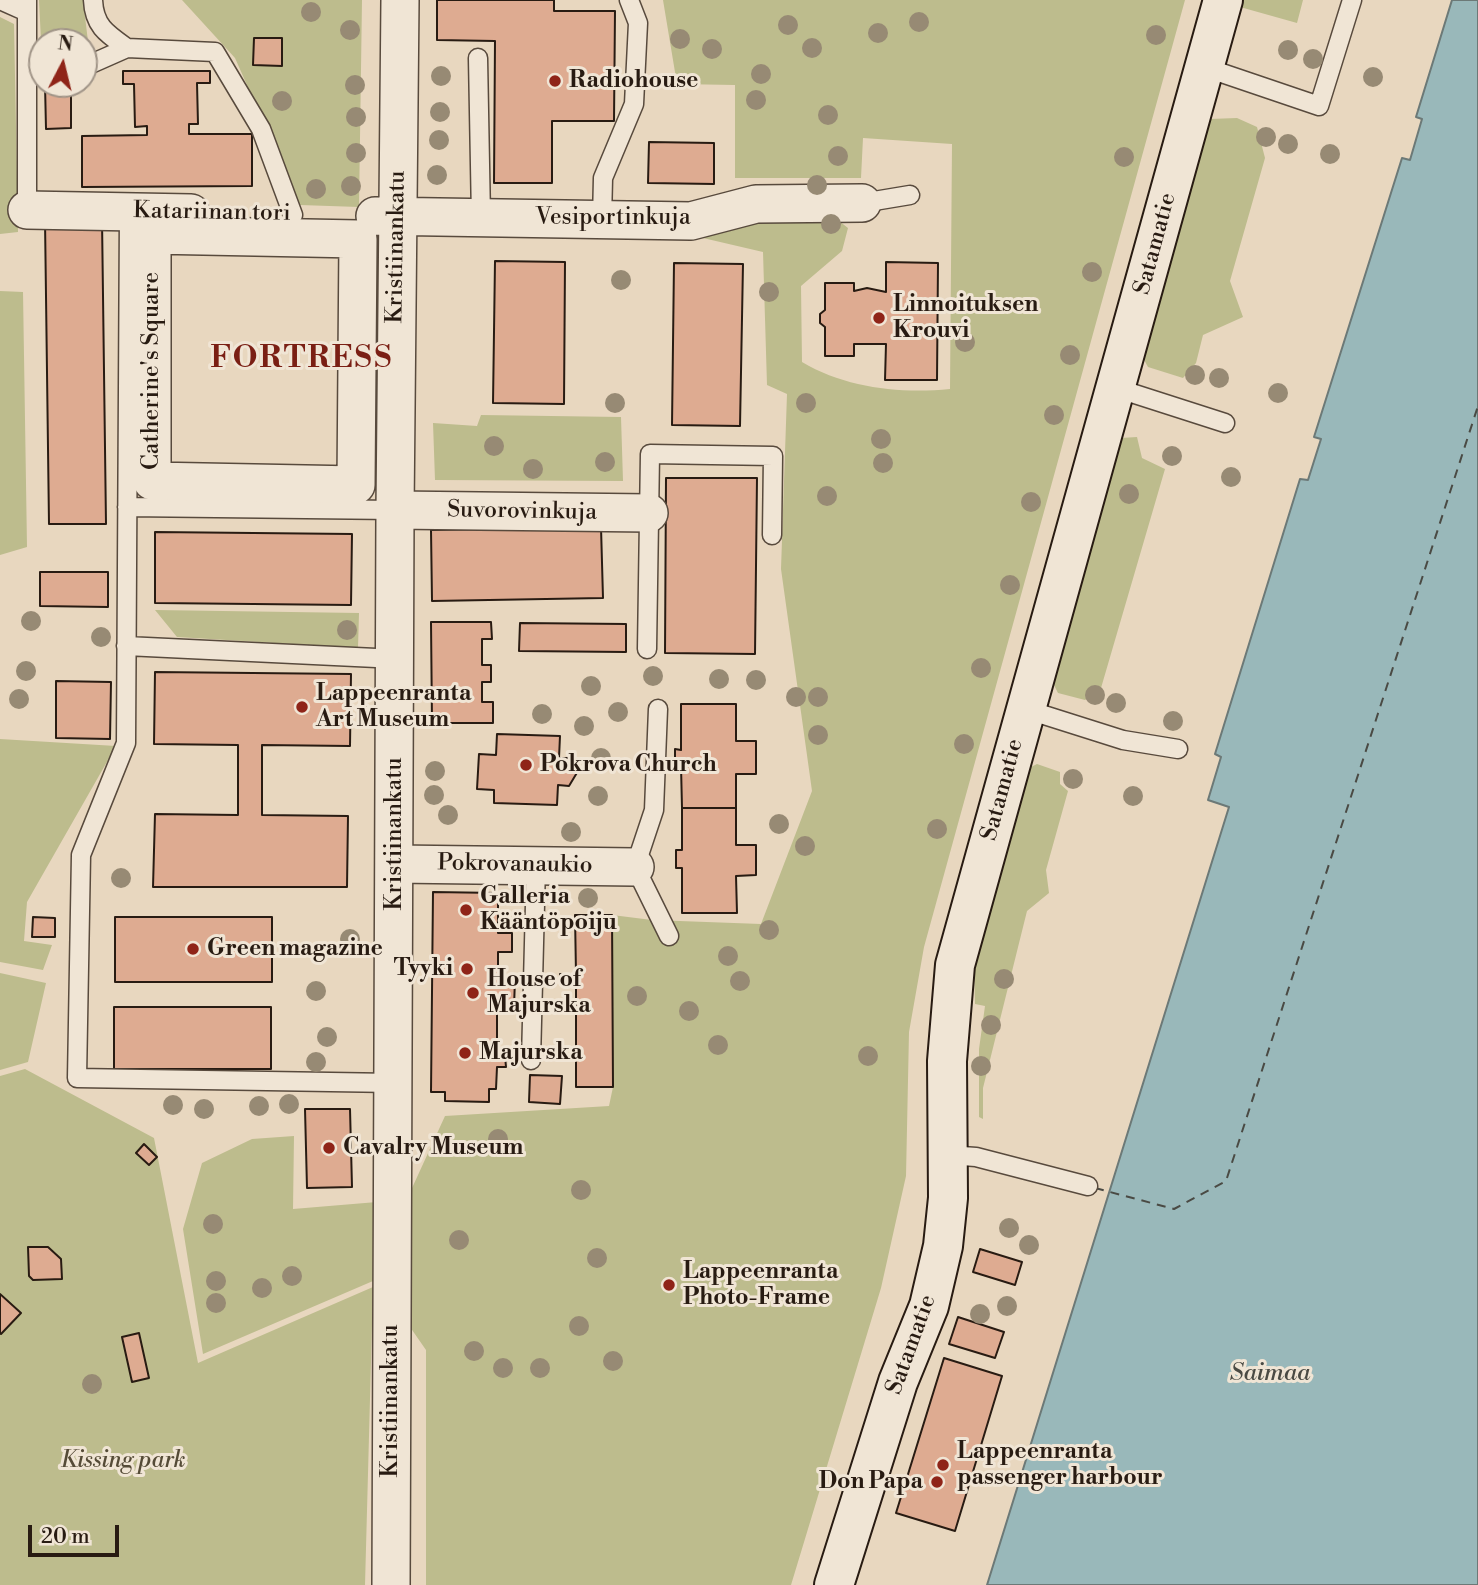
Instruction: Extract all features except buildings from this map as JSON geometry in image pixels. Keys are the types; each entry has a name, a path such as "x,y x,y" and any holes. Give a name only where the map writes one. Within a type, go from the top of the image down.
{"street":[{"name":"Kristiinankatu","path":"391,1585 397,659 395,510 400,0"},
{"name":"Satamatie","path":"834,1585 898,1382 929,1306 943,1246 948,1155 947,1061 955,965 1223,0"},
{"name":"Vesiportinkuja","path":"398,217 691,221 755,204 862,203"},
{"name":"Katariinan tori","path":"27,210 141,223 293,215 398,217"},
{"name":"Catherine's Square","path":"141,223 358,239 356,485 152,481 141,223"},
{"name":"Suvorovinkuja","path":"395,510 649,513"},
{"name":"Pokrovanaukio","path":"395,863 635,867"}],"lane":[{"path":"1,0 27,6 29,28"},
{"path":"93,0 93,11 101,30 127,48"},
{"path":"602,220 603,178 634,104 638,23 629,0"},
{"path":"1204,67 1319,106 1352,0"},
{"path":"98,61 127,48 215,52 261,130 293,215"},
{"path":"478,58 481,218"},
{"path":"27,210 33,98"},
{"name":"Vesiportinkuja","path":"862,203 910,195"},
{"path":"141,223 127,507 126,743 81,855 77,1078 394,1083"},
{"path":"1116,388 1225,423"},
{"path":"647,649 650,454 773,456 772,535"},
{"path":"127,507 395,510"},
{"path":"127,646 397,659"},
{"path":"658,709 654,810 635,867 669,936"},
{"path":"1025,709 1123,740 1178,749"},
{"path":"531,1060 536,865"},
{"path":"948,1155 976,1157 1088,1186"}],"green space":[{"path":"39,0 83,0 86,28 40,28"},
{"path":"182,0 362,0 359,207 300,205 235,58"},
{"path":"663,0 1185,0 924,947 909,1032 906,1176 881,1288 791,1585 426,1585 426,1350 401,1314 407,1199 445,1116 609,1106 613,1087 612,915 652,920 761,924 812,791 781,569 787,394 767,385 763,252 703,238 708,226 830,214 848,228 842,251 801,286 802,362 837,378 874,387 912,391 950,389 952,144 863,138 861,178 735,178 735,85 677,84"},
{"path":"1242,0 1303,0 1297,23 1240,7"},
{"path":"0,17 14,24 18,232 0,234"},
{"path":"1237,118 1257,127 1265,158 1230,281 1243,317 1203,335 1196,363 1183,378 1148,367 1142,356 1210,119"},
{"path":"0,291 23,292 27,547 0,555"},
{"path":"481,415 621,417 623,481 435,480 433,423 477,426"},
{"path":"1137,437 1142,458 1165,469 1101,688 1085,700 1058,693 1052,681 1121,438"},
{"path":"155,610 359,613 358,648 177,637"},
{"path":"0,739 116,746 27,902 24,941 52,945 43,970 0,962"},
{"path":"1037,764 1060,772 1060,784 1068,791 1046,870 1049,893 1027,911 983,1088 983,1119 979,1117 979,1049 985,1006 975,1004 974,960 1027,769"},
{"path":"0,973 46,983 28,1062 0,1070"},
{"name":"Kissing park","path":"25,1069 154,1138 198,1363 373,1287 365,1585 0,1585 0,1076"},
{"path":"294,1136 293,1209 377,1202 373,1281 203,1354 183,1229 202,1163 252,1139"}],"water":[{"name":"Saimaa","path":"1452,0 1478,0 1478,1585 987,1585 1229,807 1208,800 1221,757 1215,754 1300,479 1308,480 1321,439 1314,437 1402,158 1410,160 1422,119 1416,117"}],"ferry route":[{"path":"1095,1188 1174,1209 1226,1181 1478,406"}],"place":[{"name":"Radiohouse","path":"555,81"},
{"name":"Linnoituksen Krouvi","path":"879,318"},
{"name":"Lappeenranta Art Museum","path":"302,707"},
{"name":"Pokrova Church","path":"526,765"},
{"name":"Galleria Kääntöpoiju","path":"466,910"},
{"name":"Green magazine","path":"193,949"},
{"name":"Tyyki","path":"467,969"},
{"name":"House of Majurska","path":"473,993"},
{"name":"Majurska","path":"465,1053"},
{"name":"Cavalry Museum","path":"329,1148"},
{"name":"Lappeenranta Photo-Frame","path":"669,1285"},
{"name":"Lappeenranta passenger harbour","path":"943,1465"},
{"name":"Don Papa","path":"937,1482"}],"district":[{"name":"FORTRESS","path":"302,360"}]}
